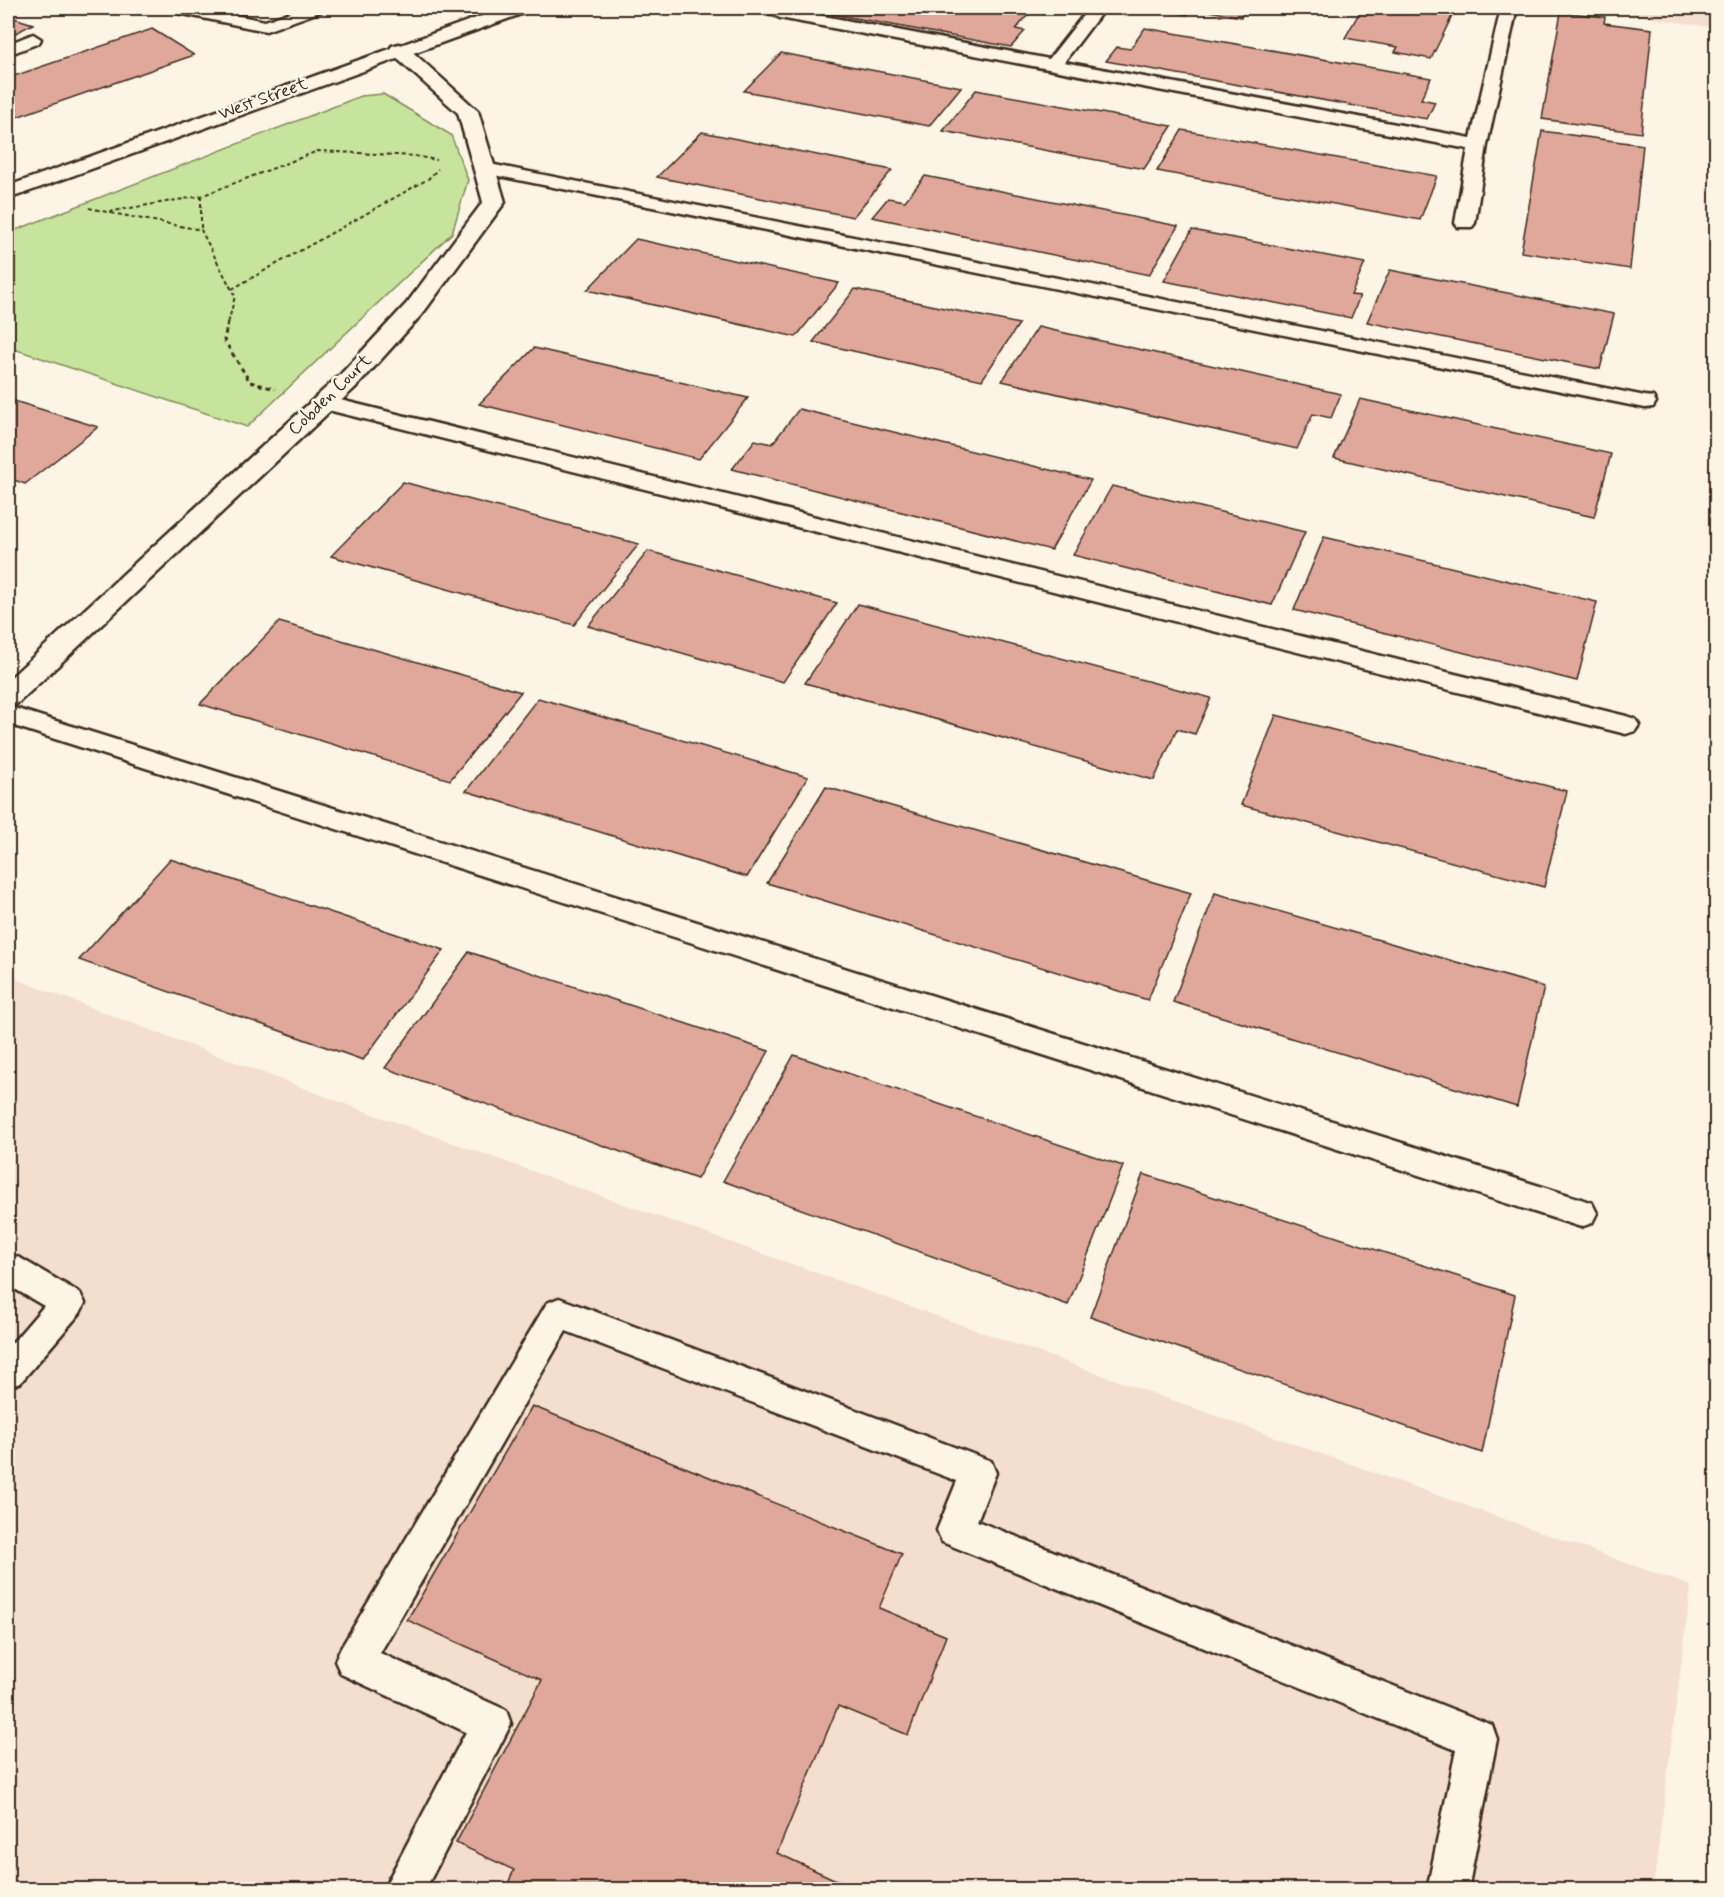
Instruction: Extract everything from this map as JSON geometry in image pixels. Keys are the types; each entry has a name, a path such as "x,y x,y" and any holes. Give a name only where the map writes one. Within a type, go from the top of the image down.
{"street":[{"name":"West Street","path":"10,192 520,8"},
{"name":"Cobden Court","path":"8,696 350,379 415,308 494,202 468,111 399,50"}],"lane":[{"path":"178,8 266,26 316,8"},
{"path":"1053,64 1097,8"},
{"path":"1465,223 1478,145 1509,8"},
{"path":"778,9 1478,145"},
{"path":"8,50 33,39"},
{"path":"484,168 1645,402"},
{"path":"324,402 1626,725"},
{"path":"8,715 1581,1213"},
{"path":"8,1268 68,1303 8,1372"},
{"path":"403,1890 492,1724 354,1661 559,1313 978,1473 955,1530 1478,1739 1447,1890"}],"path":[{"path":"107,212 201,196 318,151 415,156 484,168"},
{"path":"232,289 428,179 444,161"},
{"path":"10,192 201,230"},
{"path":"201,196 201,230 235,296 224,340 250,382 324,402"}],"shaded area":[{"path":"1587,8 1716,8 1716,28"},
{"path":"8,976 353,1107 1691,1586 1653,1889 8,1889"}],"green space":[{"path":"383,94 451,135 468,180 452,233 247,427 8,347 8,233 361,96"}],"building":[{"path":"827,8 1020,8 1032,10 1016,29 1025,31 1011,47 822,12"},
{"path":"1155,8 1192,8 1187,15"},
{"path":"1192,8 1245,8 1241,17"},
{"path":"1362,8 1456,8 1431,59 1395,52 1398,47 1345,38"},
{"path":"1561,12 1605,17 1604,23 1652,29 1641,133 1542,119"},
{"path":"8,16 33,24 8,37"},
{"path":"1145,28 1431,78 1421,99 1435,102 1427,119 1106,61 1117,47 1130,49"},
{"path":"152,29 194,55 8,120 8,78"},
{"path":"781,53 961,87 929,126 744,91"},
{"path":"976,90 1172,126 1144,169 943,131"},
{"path":"1182,130 1437,176 1420,220 1157,171"},
{"path":"1542,131 1643,145 1630,269 1521,252"},
{"path":"702,132 892,170 853,217 657,177"},
{"path":"925,176 1178,226 1149,275 872,217 888,198 905,201"},
{"path":"1192,230 1365,263 1351,295 1360,296 1351,318 1164,281"},
{"path":"636,239 839,283 796,337 587,290"},
{"path":"1390,270 1614,314 1600,369 1367,322"},
{"path":"855,289 1019,324 982,380 813,342"},
{"path":"1038,327 1341,394 1331,418 1313,414 1297,449 1002,381"},
{"path":"534,348 748,398 699,459 479,404"},
{"path":"8,399 98,427 25,484 8,478"},
{"path":"1360,399 1611,454 1594,517 1334,458"},
{"path":"799,409 1091,480 1051,550 732,469 755,440 772,444"},
{"path":"403,482 639,544 574,625 331,556"},
{"path":"1112,486 1305,532 1272,605 1073,555"},
{"path":"1324,537 1597,602 1577,681 1294,610"},
{"path":"648,551 837,603 783,682 588,626"},
{"path":"858,604 1211,698 1195,734 1177,729 1154,780 805,683"},
{"path":"279,622 521,692 450,780 200,704"},
{"path":"538,698 808,777 747,877 466,791"},
{"path":"1276,715 1567,791 1544,887 1241,805"},
{"path":"826,787 1191,893 1148,1000 767,883"},
{"path":"170,859 444,950 363,1060 79,960"},
{"path":"1215,893 1544,987 1517,1107 1173,1002"},
{"path":"469,952 769,1051 697,1179 385,1068"},
{"path":"794,1055 1123,1166 1068,1305 723,1181"},
{"path":"1143,1174 1515,1295 1482,1453 1090,1317"},
{"path":"532,1406 902,1554 879,1608 946,1636 908,1735 838,1706 777,1853 858,1890 505,1890 514,1870 456,1843 542,1680 407,1620"}]}
